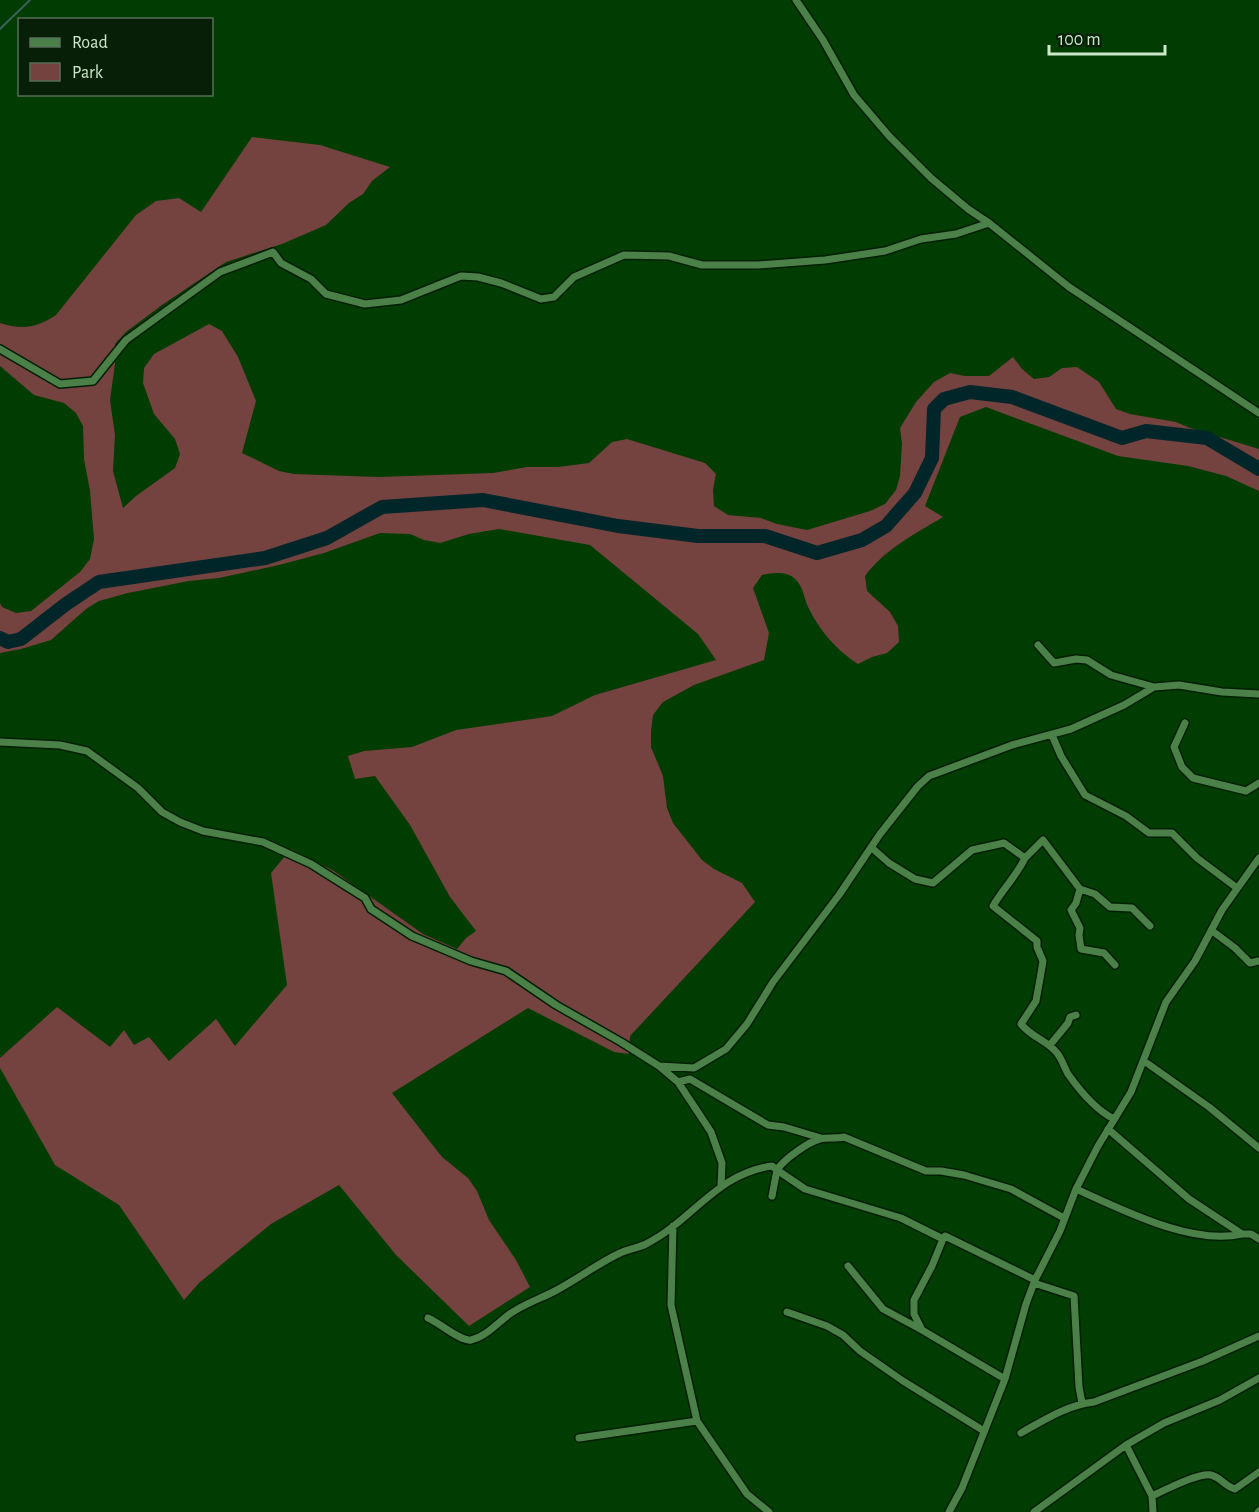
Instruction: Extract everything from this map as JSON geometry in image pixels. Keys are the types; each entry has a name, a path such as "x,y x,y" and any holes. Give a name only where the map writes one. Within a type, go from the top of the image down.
{"street":[{"path":"796,0 823,40 854,95 889,136 931,178 1069,287 1259,413"},
{"path":"0,349 60,384 93,381 126,340 220,272 273,252 281,263 311,279 327,294 365,304 401,300 461,276 478,277 501,283 541,299 554,297 574,277 624,255 669,256 702,265 758,265 825,260 885,251 921,239 956,234 989,223"},
{"path":"1038,645 1054,663 1076,659 1087,660 1111,675 1154,687 1179,685 1222,692 1259,694"},
{"path":"659,1065 694,1068 726,1049 747,1024 773,982 880,834 918,786 929,776 1012,745 1071,729 1124,705 1154,687"},
{"path":"1185,723 1174,747 1182,767 1193,778 1246,790 1259,783"},
{"path":"1052,735 1060,756 1085,795 1126,816 1149,833 1172,833 1197,858 1237,888"},
{"path":"0,742 60,745 87,751 138,788 162,812 171,817 203,831 263,842 311,864 365,898 370,909 412,936 471,961 506,971 556,1005 659,1065 678,1082 711,1132 722,1163 721,1186"},
{"path":"1114,1119 1102,1113 1069,1074 1057,1053 1021,1024 1036,1001 1043,961 1037,941 993,906 1018,872 1025,858 1043,840 1080,889 1095,894 1110,907 1131,908 1150,926"},
{"path":"872,848 889,863 915,879 933,883 972,850 989,845 1004,843 1025,858"},
{"path":"950,1512 963,1488 1005,1379 1026,1304 1060,1231 1076,1189 1131,1092 1166,1002 1194,961 1221,909 1259,858"},
{"path":"1080,889 1076,903 1071,910 1080,928 1078,935 1081,949 1104,953 1114,965"},
{"path":"1211,930 1250,963 1259,961"},
{"path":"1050,1046 1070,1017 1076,1015"},
{"path":"1144,1061 1209,1107 1259,1148"},
{"path":"678,1082 690,1079 768,1125 832,1140 844,1137 926,1171 951,1172 990,1181 1011,1189 1064,1218"},
{"path":"1108,1129 1189,1199 1242,1234"},
{"path":"772,1196 777,1170 788,1157 820,1138"},
{"path":"428,1318 440,1323 461,1339 470,1340 484,1335 516,1310 620,1253 647,1243 673,1226 721,1186 755,1168 772,1166 805,1189 902,1218 943,1239"},
{"path":"1076,1189 1159,1224 1186,1232 1230,1236 1251,1234 1259,1239"},
{"path":"673,1226 671,1305 697,1421 747,1494 769,1512"},
{"path":"922,1330 914,1314 914,1300 945,1236 1035,1281 1074,1296 1082,1403"},
{"path":"848,1266 883,1309 1005,1379"},
{"path":"787,1312 827,1326 843,1335 860,1351 903,1381 984,1431"},
{"path":"1021,1433 1062,1410 1082,1403 1094,1402 1203,1361 1259,1336"},
{"path":"1034,1512 1126,1445 1164,1423 1220,1400 1259,1378"},
{"path":"579,1438 697,1421"},
{"path":"1126,1445 1152,1497 1153,1512"},
{"path":"1152,1497 1203,1475 1213,1476 1231,1489 1235,1489 1259,1472"}],"green space":[{"path":"252,137 320,145 390,167 372,181 363,194 349,203 326,225 282,244 226,262 162,305 126,332 115,344 110,400 115,435 113,471 123,508 175,468 180,454 175,439 154,414 143,383 144,368 154,354 209,324 222,331 238,357 256,401 242,453 279,471 294,474 379,477 493,473 527,467 558,467 589,463 612,442 627,439 705,463 716,474 713,490 714,506 728,515 761,518 807,530 870,511 885,504 896,490 900,476 902,443 900,428 916,402 934,382 950,373 965,376 989,376 1013,357 1034,379 1049,377 1062,368 1077,367 1099,382 1116,409 1130,414 1176,422 1259,449 1259,491 1226,476 1188,466 1118,456 986,407 960,417 925,506 943,517 891,550 865,576 867,591 890,612 898,626 899,642 887,653 858,664 843,653 823,632 812,616 803,592 794,578 783,573 762,575 753,588 769,633 764,660 694,685 663,702 653,715 651,731 651,747 663,776 667,808 673,823 702,860 714,869 742,883 755,902 630,1036 629,1054 614,1052 528,1008 392,1093 442,1157 468,1178 477,1191 489,1220 516,1260 530,1287 469,1326 396,1255 339,1185 271,1224 199,1283 184,1300 119,1205 55,1165 0,1068 0,1058 57,1007 110,1047 124,1030 134,1045 149,1037 169,1061 216,1019 235,1046 287,985 271,873 291,849 334,871 423,934 457,949 476,931 450,897 410,825 375,776 355,779 348,756 364,751 412,747 456,730 552,716 595,695 716,660 698,634 590,545 499,529 469,534 440,543 410,534 380,533 324,553 279,565 219,578 189,581 128,593 99,601 86,609 51,640 0,653 0,603 2,607 16,613 31,611 80,572 90,559 94,539 90,491 84,459 83,426 76,413 64,403 34,395 0,366 0,323 15,327 36,325 56,315 136,215 156,201 179,198 201,212"}],"waterway":[{"path":"0,29 30,0"},
{"path":"0,638 8,642 21,639 99,582 265,558 327,538 382,507 483,500 618,526 698,536 765,536 817,553 862,540 886,526 915,493 932,458 934,409 944,399 970,392 1012,397 1122,438 1146,431 1207,438 1259,469"}]}
